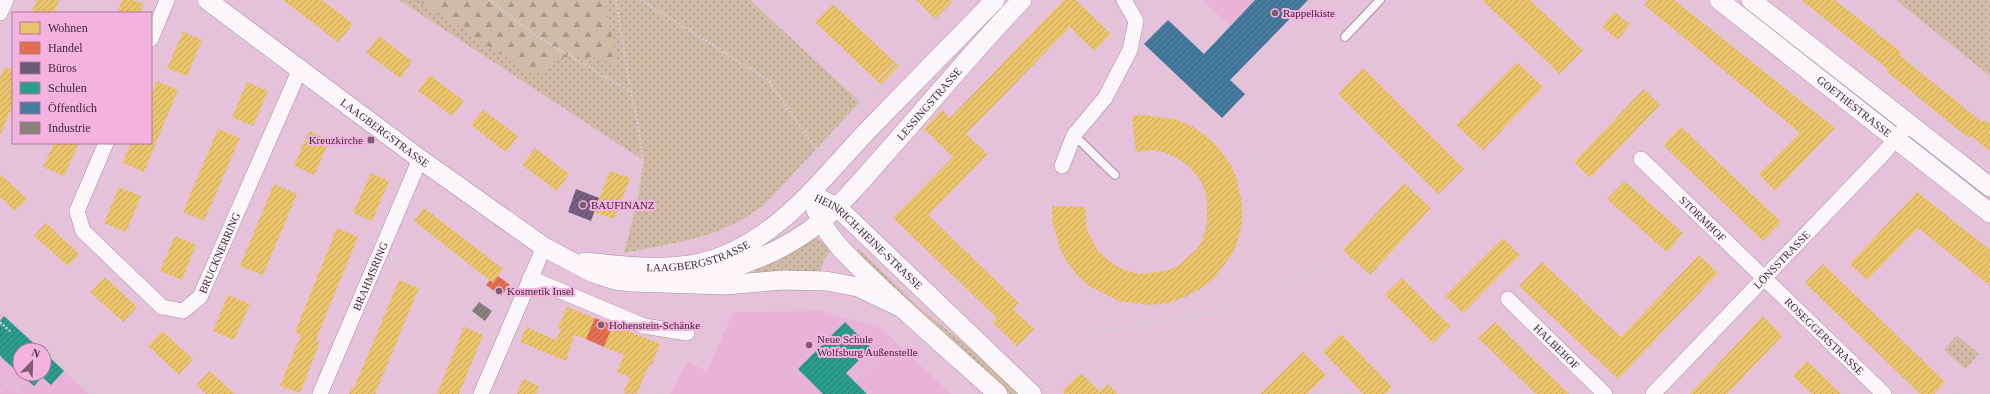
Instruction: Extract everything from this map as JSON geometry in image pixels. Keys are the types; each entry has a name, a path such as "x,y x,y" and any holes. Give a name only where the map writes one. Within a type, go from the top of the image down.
{"street":[{"path":"0,13 6,0"},
{"path":"152,36 167,0"},
{"name":"LAAGBERGSTRASSE","path":"207,0 420,159 544,247 593,273 615,280 632,282 669,282 712,274 754,260 790,242 821,221 837,207"},
{"name":"LESSINGSTRASSE","path":"810,194 845,154 994,0"},
{"name":"LESSINGSTRASSE","path":"837,207 894,144 991,31 1022,0"},
{"path":"1062,166 1074,135 1105,98 1130,50 1136,21 1124,0"},
{"name":"GOETHESTRASSE","path":"1719,0 1990,213"},
{"name":"GOETHESTRASSE","path":"1751,0 1990,187"},
{"name":"BRUCKNERRING","path":"162,307 183,311 200,297 300,69"},
{"name":"LÖNSSTRASSE","path":"1654,394 1897,139 1909,124"},
{"path":"106,144 77,211 83,231 162,307"},
{"name":"STORMHOF","path":"1637,155 1765,278"},
{"name":"BRAHMSRING","path":"320,394 420,159"},
{"name":"LAAGBERGSTRASSE","path":"568,259 650,268 700,262 729,253 756,239 777,224 810,194"},
{"name":"HEINRICH-HEINE-STRASSE","path":"810,194 837,207 1032,394"},
{"name":"HEINRICH-HEINE-STRASSE","path":"810,194 828,235 841,249 902,308 998,394"},
{"path":"481,394 544,247"},
{"path":"530,278 644,326 686,333"},
{"name":"ROSEGGERSTRASSE","path":"1765,278 1884,394"},
{"name":"HEINRICH-HEINE-STRASSE","path":"725,293 783,280 826,280 858,288 902,308"},
{"name":"LAAGBERGSTRASSE","path":"669,282 725,293"},
{"name":"HALBEHOF","path":"1503,295 1605,394"}],"lane":[{"path":"1345,37 1380,0"},
{"path":"1074,135 1115,175"}],"path":[{"path":"83,12 88,0"},
{"path":"238,0 497,191"},
{"path":"372,20 384,0"},
{"path":"489,0 539,38 631,93"},
{"path":"616,0 643,160 638,196 624,253"},
{"path":"641,0 768,80 819,153"},
{"path":"989,63 1049,0"},
{"path":"1394,263 1593,54 1591,42 1549,0"},
{"path":"1398,394 1422,369 1503,295 1637,155 1672,111 1646,80 1639,59 1634,31 1636,19 1627,8 1634,0"},
{"path":"1680,0 1990,242"},
{"path":"1790,0 1839,38 1866,68"},
{"path":"1816,20 1820,15"},
{"path":"1290,18 1329,53"},
{"path":"796,181 819,153 851,120 875,92 877,81 895,62 904,63 933,37"},
{"path":"1262,163 1270,112 1345,37 1402,95 1484,168"},
{"path":"1135,57 1262,163 1297,214 1312,242 1371,317 1422,369 1450,394"},
{"path":"1916,68 1921,61 1964,94 1979,89"},
{"path":"1970,112 1976,105 1979,89 1990,74"},
{"path":"1952,134 1956,128"},
{"path":"1945,131 1965,140 1990,160"},
{"path":"17,176 31,144"},
{"path":"134,279 183,162"},
{"path":"244,390 325,196 257,167"},
{"path":"880,213 1059,394"},
{"path":"540,223 576,240 598,246"},
{"path":"382,248 503,340"},
{"path":"617,251 631,253"},
{"path":"1036,371 1062,344 1092,333 1219,311 1249,300 1328,264"},
{"path":"659,394 680,354 700,363 725,293"},
{"path":"408,394 449,298"},
{"path":"827,302 860,307"},
{"path":"81,382 112,366 162,307"},
{"path":"0,309 37,342"},
{"path":"0,324 1,323 11,332"},
{"path":"899,327 910,336"},
{"path":"854,381 904,331"},
{"path":"52,356 94,394"},
{"path":"52,358 62,368"},
{"path":"1957,394 1974,380 1990,362"},
{"path":"0,375 21,394"},
{"path":"16,390 23,382"},
{"path":"0,392 8,383"},
{"path":"1313,394 1328,389 1338,390 1349,394"}],"shaded area":[{"name":"Rappelkiste","path":"1202,0 1295,0 1302,6 1277,32 1249,7 1230,26"},
{"name":"Neue Schule Wolfsburg Außenstelle","path":"822,311 882,329 951,394 670,394 687,361 707,371 733,312"},
{"path":"0,313 32,342 12,342 12,382 52,382 52,359 89,394 0,394"}],"green space":[{"path":"399,0 750,0 860,102 764,205 740,221 716,232 685,241 624,253 638,196 643,160"},
{"path":"418,0 605,0 617,64 588,57 563,57 534,76"},
{"path":"1896,0 1990,0 1990,76"},
{"path":"815,236 831,250 824,260 820,272 799,271 755,273 754,270"},
{"path":"859,249 922,310 975,352 1019,394 1010,394 962,353 856,253"},
{"path":"1957,335 1979,354 1965,369 1944,350"}],"building: Wohnen":[{"path":"37,0 59,0 54,12 31,12"},
{"path":"122,0 133,0 144,4 140,12 117,12"},
{"path":"283,0 322,0 353,24 338,42"},
{"path":"916,0 950,0 952,2 935,19"},
{"path":"1064,0 1076,0 1111,34 1094,51 1070,27 966,134 988,154 928,215 1019,303 1013,309 1034,329 1017,346 992,322 997,318 893,218 953,157 924,129 942,110 950,118"},
{"path":"1482,0 1530,0 1583,50 1560,74"},
{"path":"1648,0 1674,0 1835,128 1775,191 1759,174 1800,133 1644,5"},
{"path":"1801,0 1835,0 1901,52 1899,55 1982,122 1984,120 1990,124 1990,151 1971,136 1969,138 1956,128 1886,71 1888,69"},
{"path":"833,4 899,66 881,85 815,22"},
{"path":"1614,12 1630,24 1618,40 1602,27"},
{"path":"183,32 202,40 187,76 167,68"},
{"path":"379,36 412,61 400,78 366,53"},
{"path":"1517,62 1543,87 1483,150 1456,125"},
{"path":"5,67 12,70 12,106 0,136 0,78"},
{"path":"1363,68 1464,169 1438,194 1338,94"},
{"path":"430,75 464,101 452,116 418,91"},
{"path":"157,81 178,90 144,172 123,163 131,144 152,144 152,94"},
{"path":"247,82 268,91 253,126 232,117"},
{"path":"1644,89 1660,105 1590,178 1574,162"},
{"path":"483,110 518,136 506,152 471,125"},
{"path":"1144,115 1178,120 1195,128 1210,139 1231,165 1236,177 1242,204 1242,221 1239,237 1233,253 1215,277 1202,288 1183,298 1168,303 1150,305 1119,301 1089,286 1078,276 1067,262 1060,249 1052,220 1052,206 1085,207 1087,230 1098,251 1109,261 1124,270 1140,274 1166,271 1179,265 1197,249 1203,238 1207,224 1207,201 1205,190 1198,177 1188,166 1177,158 1163,152 1152,150 1136,152 1132,116"},
{"path":"1681,127 1781,222 1763,241 1663,145"},
{"path":"218,129 240,138 204,221 183,212"},
{"path":"309,131 330,140 314,175 294,166"},
{"path":"54,144 79,144 64,176 43,167"},
{"path":"535,148 569,174 557,191 522,165"},
{"path":"610,171 630,178 614,219 594,212"},
{"path":"371,173 389,181 372,221 353,213"},
{"path":"0,174 27,199 15,211 0,197"},
{"path":"1625,181 1683,233 1667,252 1607,199"},
{"path":"1404,183 1431,208 1370,275 1343,250"},
{"path":"274,184 297,194 263,275 240,266"},
{"path":"119,187 141,196 126,232 104,223"},
{"path":"1917,192 1990,250 1990,286 1918,228 1867,280 1850,264"},
{"path":"424,208 503,269 493,283 414,221"},
{"path":"46,223 79,254 68,266 34,236"},
{"path":"337,228 358,237 319,332 316,341 320,342 300,393 280,386 301,335 295,332"},
{"path":"175,236 196,245 182,280 160,271"},
{"path":"1503,238 1520,255 1463,313 1445,296"},
{"path":"1699,255 1718,273 1618,379 1519,286 1542,262 1621,337"},
{"path":"1823,264 1945,382 1934,394 1920,394 1805,283"},
{"path":"105,277 137,307 123,322 90,292"},
{"path":"1402,278 1450,326 1433,343 1385,295"},
{"path":"399,280 419,288 375,394 349,394 352,387 354,388"},
{"path":"228,295 250,304 234,340 213,331"},
{"path":"567,307 595,318 586,339 574,335 566,361 520,342 526,327 556,340 561,329 558,328"},
{"path":"1763,316 1782,336 1727,394 1690,394"},
{"path":"1495,322 1569,394 1536,394 1478,338"},
{"path":"613,325 660,344 651,366 649,365 637,394 623,393 630,377 617,372 624,355 604,347"},
{"path":"464,327 483,335 459,394 437,394"},
{"path":"162,331 193,359 179,375 148,346"},
{"path":"1341,334 1392,387 1385,394 1363,394 1323,352"},
{"path":"1303,352 1326,375 1307,394 1260,394"},
{"path":"1807,361 1841,394 1812,394 1793,376"},
{"path":"210,371 235,394 206,394 196,385"},
{"path":"1081,373 1100,392 1108,384 1118,394 1065,394 1062,391"},
{"path":"523,379 539,386 536,394 517,394"}],"building: Handel":[{"name":"Kosmetik Insel","path":"498,276 510,285 501,296 486,285 490,280 493,283"},
{"path":"595,318 613,325 604,347 586,339"}],"building: Büros":[{"name":"BAUFINANZ","path":"576,189 599,198 591,221 568,212"}],"building: Schulen":[{"path":"4,316 32,342 12,342 12,367 0,356 0,321"},
{"path":"845,322 871,348 846,373 867,394 823,394 798,369"},
{"path":"52,360 64,371 51,385 48,382 52,382"},
{"path":"29,382 38,382 34,386"}],"building: Öffentlich":[{"path":"1255,0 1308,0 1230,80 1245,94 1222,118 1144,44 1168,20 1204,54"}],"building: Industrie":[{"path":"479,302 492,311 485,321 472,311"}],"place":[{"name":"Rappelkiste","path":"1275,13"},
{"name":"Kreuzkirche","path":"371,140"},
{"name":"BAUFINANZ","path":"583,205"},
{"name":"Kosmetik Insel","path":"499,291"},
{"name":"Hohenstein-Schänke","path":"601,325"},
{"name":"Neue Schule Wolfsburg Außenstelle","path":"809,345"}]}
